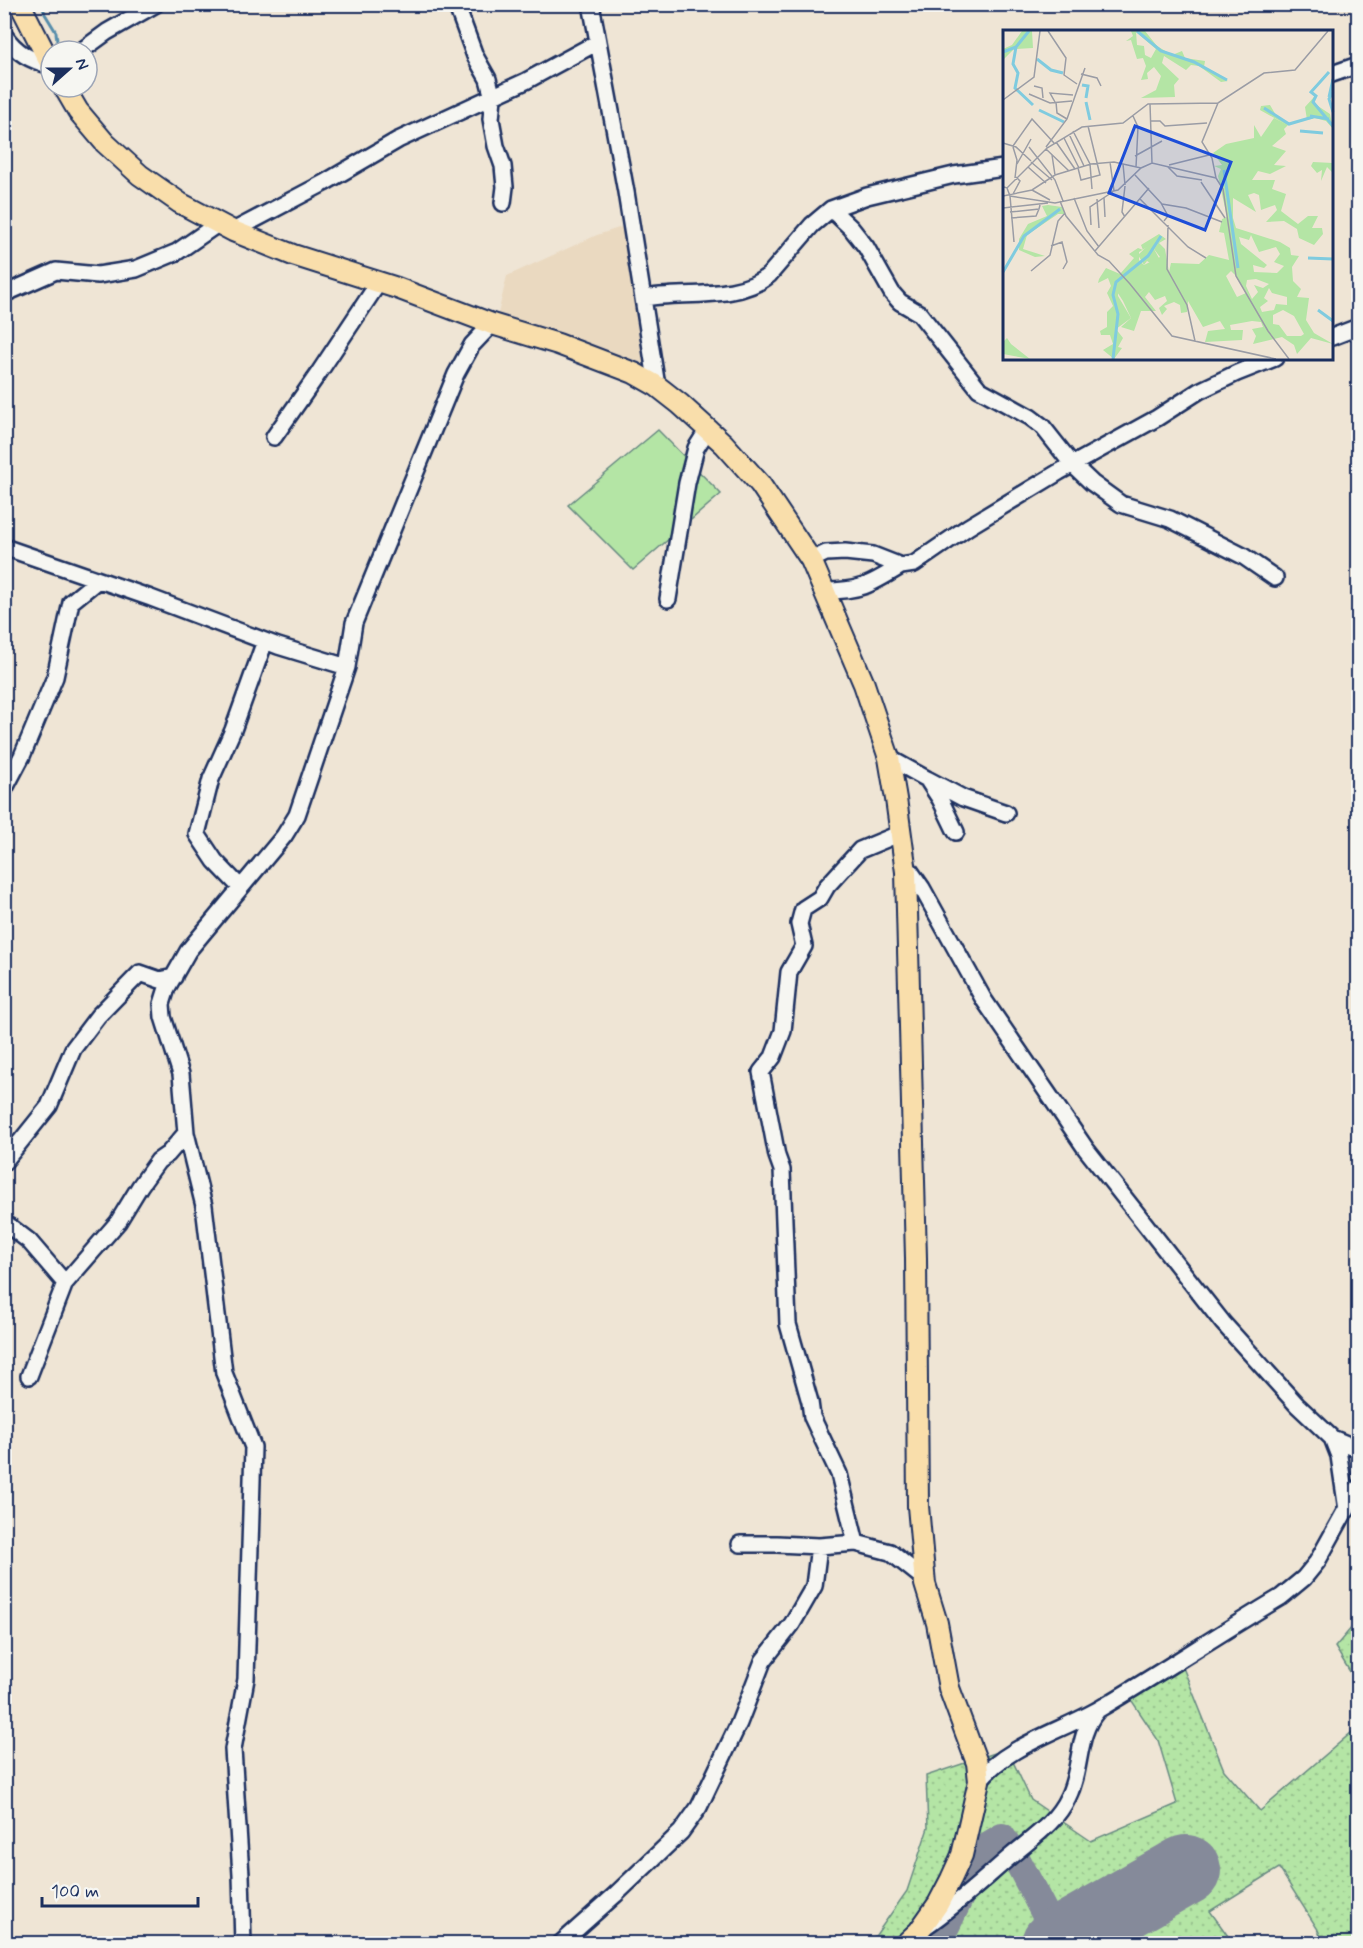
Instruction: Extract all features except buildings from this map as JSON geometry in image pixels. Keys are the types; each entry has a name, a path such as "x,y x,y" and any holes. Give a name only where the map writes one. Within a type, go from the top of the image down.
{"main road":[{"path":"20,4 39,41"},
{"path":"71,99 105,143 140,174 180,203 226,227 293,255 379,282 492,324 558,344 634,373 657,386 724,444 760,484 811,560 864,684 889,758 901,833 904,862 916,1258 918,1506 924,1578 937,1623 949,1688 977,1763 980,1781 962,1855 938,1904 912,1937"}],"street":[{"path":"97,39 156,4"},
{"path":"456,4 488,80 493,98 491,119 496,146 503,165 505,188 503,203"},
{"path":"591,4 645,298 657,386"},
{"path":"4,35 16,50 28,59 39,62"},
{"path":"4,294 56,271 98,275 136,269 177,252 226,227 324,183 398,140 493,98 598,42"},
{"path":"1333,74 1359,66"},
{"path":"645,298 663,294 735,290 761,282 812,225 831,209 867,196 954,175 1003,168"},
{"path":"831,209 851,228 866,247 892,293 900,302 919,313 979,388 1042,426 1072,465 1092,483 1121,504 1170,519 1242,556 1275,578"},
{"path":"274,437 379,282"},
{"path":"243,1944 242,1875 233,1749 246,1679 254,1447 224,1373 204,1206 186,1133 181,1074 162,1017 162,1004 167,988 188,951 284,836 297,815 346,667 354,623 456,374 472,345 492,324"},
{"path":"1333,337 1359,327"},
{"path":"824,591 850,591 870,585 901,567 914,564 968,527 1200,391 1270,360"},
{"path":"668,599 687,483 696,448 708,429"},
{"path":"4,547 265,641 346,667"},
{"path":"811,560 826,553 845,552 873,555 901,567"},
{"path":"4,790 22,756 55,677 71,602 98,580"},
{"path":"240,887 215,861 197,834 211,779 233,730 265,641"},
{"path":"889,758 963,798 1006,813"},
{"path":"927,778 956,832"},
{"path":"856,1543 839,1474 812,1417 810,1401 788,1324 782,1170 777,1156 761,1072 773,1057 783,1031 789,972 804,946 799,924 803,909 820,898 827,885 860,850 901,833"},
{"path":"904,862 922,888 984,1000 1086,1149 1223,1323 1297,1405 1332,1438 1359,1448"},
{"path":"4,1162 49,1106 73,1049 98,1016 140,973 160,980 174,977"},
{"path":"29,1376 65,1283 118,1222 158,1161 168,1154 186,1133"},
{"path":"4,1222 29,1241 65,1283"},
{"path":"1332,1438 1339,1456 1347,1510"},
{"path":"980,1781 987,1771 1006,1756 1099,1709 1281,1597 1310,1571 1359,1488"},
{"path":"740,1544 819,1546 856,1543 890,1552 924,1578"},
{"path":"560,1944 681,1832 699,1808 739,1723 763,1661 792,1624 814,1586 819,1546"},
{"path":"912,1937 955,1907 1056,1818 1074,1783 1088,1721 1099,1709"}],"shaded area":[{"path":"625,226 651,374 497,318 507,276 597,235"}],"green space":[{"path":"658,430 721,494 633,570 568,505"},
{"path":"1358,1620 1358,1685 1335,1647"},
{"path":"1182,1665 1224,1770 1260,1811 1358,1727 1358,1943 1324,1943 1279,1868 1210,1911 1233,1943 868,1944 907,1891 928,1828 926,1776 1007,1749 1031,1800 1091,1841 1177,1804 1158,1740 1128,1695"}],"waterway":[{"path":"42,4 56,32 57,39"}],"taxiway":[{"path":"930,1944 946,1926 984,1848 1002,1837 1014,1854 1059,1941"}],"runway":[{"path":"1056,1944 1186,1870"}]}
